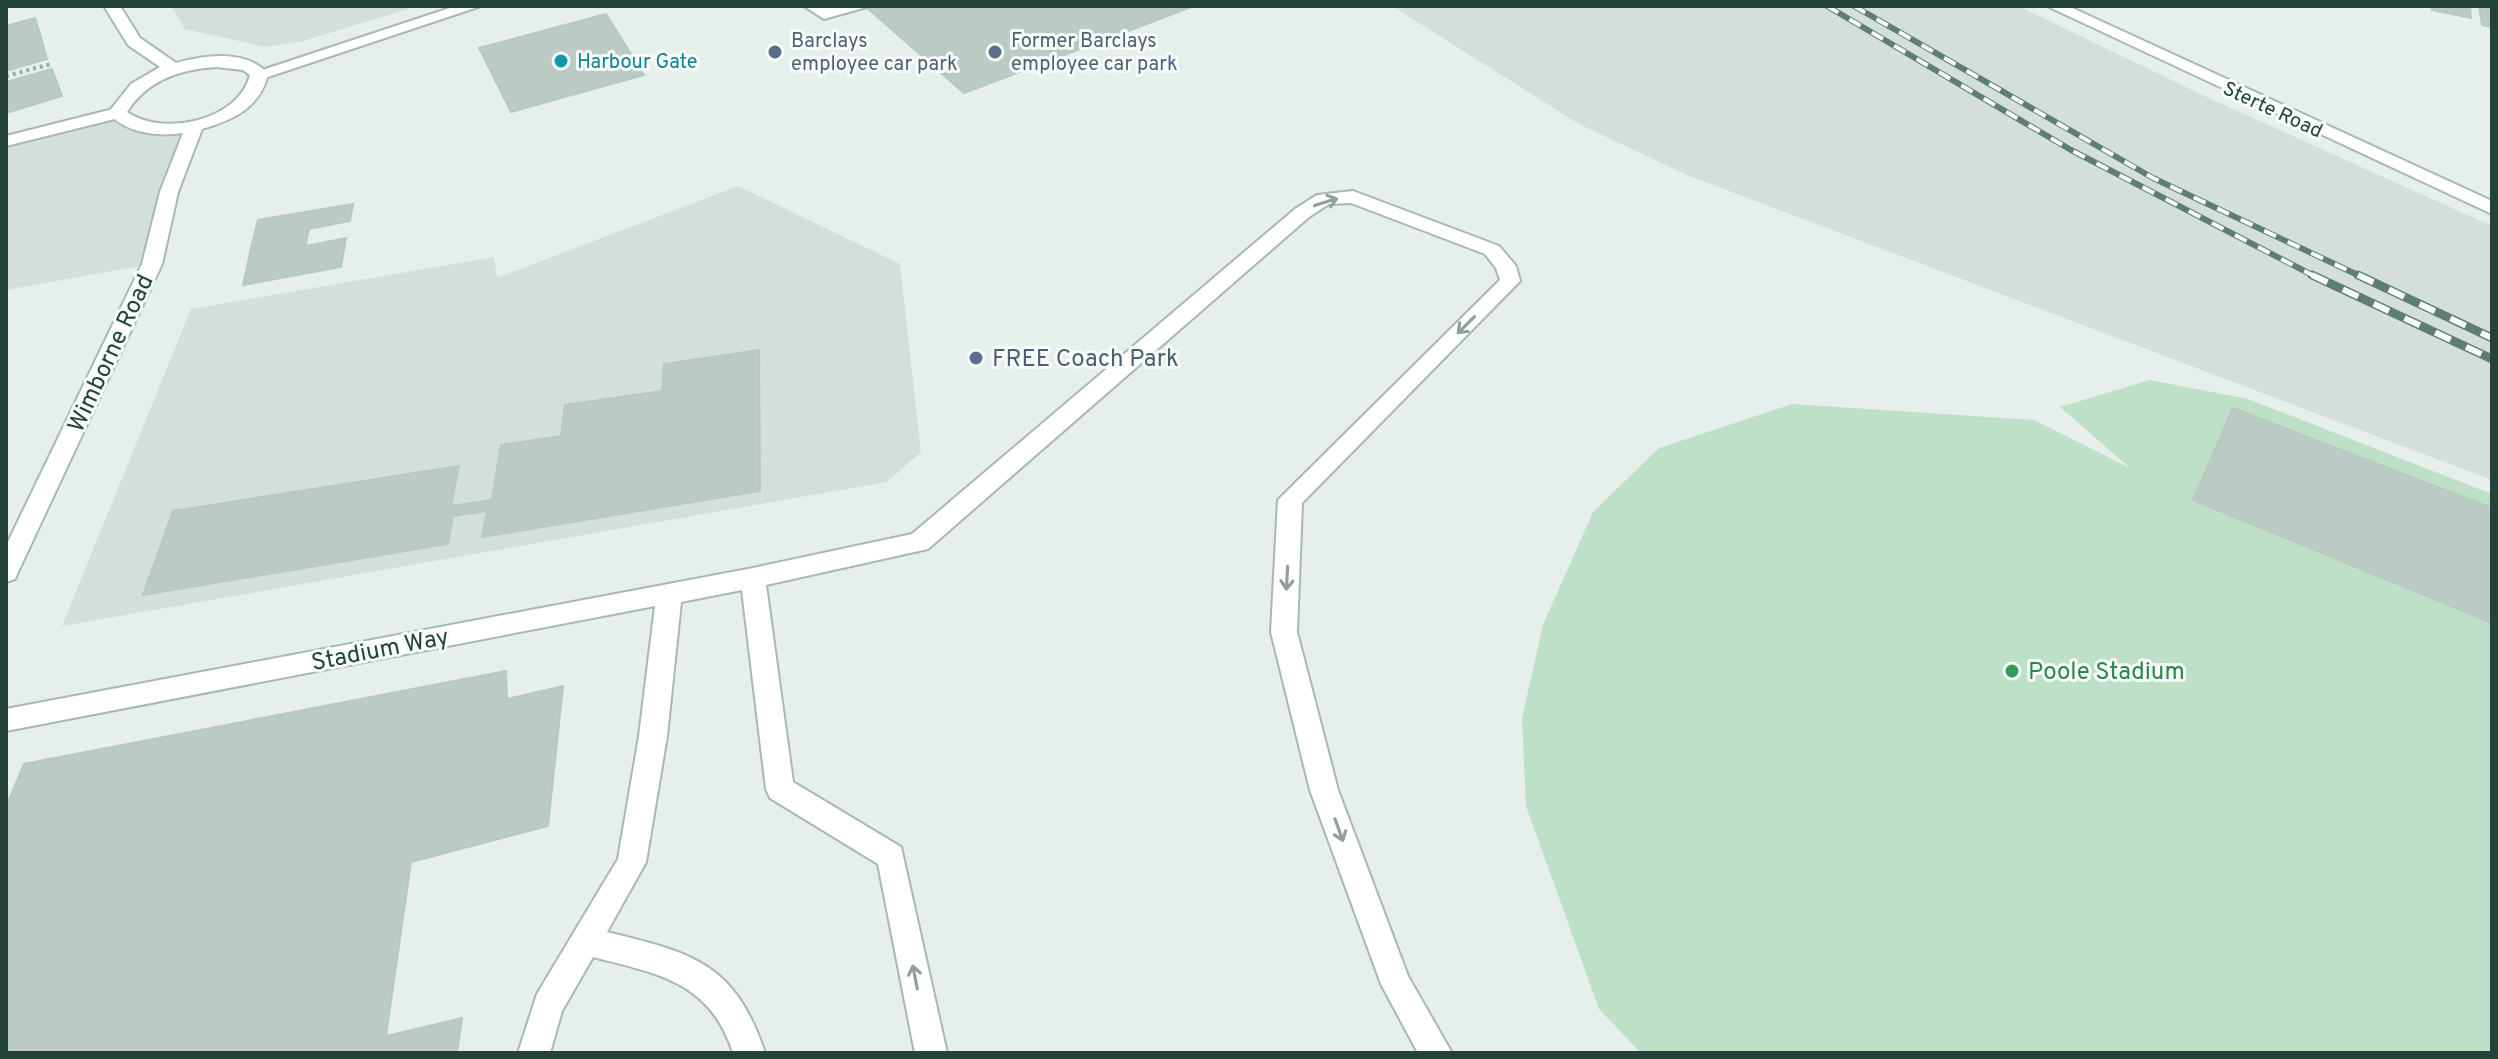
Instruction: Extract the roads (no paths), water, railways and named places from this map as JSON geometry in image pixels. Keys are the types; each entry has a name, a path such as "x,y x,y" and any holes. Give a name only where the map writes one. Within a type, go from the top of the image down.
{"main road":[{"path":"112,6 134,41 174,69"},
{"path":"259,74 473,6"},
{"path":"812,6 824,14 862,6"},
{"name":"Sterte Road","path":"2055,6 2492,208"},
{"path":"117,113 125,96 147,80 174,69 198,63 233,62 249,66 259,74"},
{"path":"117,113 124,123 139,129 169,130 194,126 243,104 259,85 259,74"},
{"path":"6,141 117,113"},
{"name":"Wimborne Road","path":"6,572 152,264 169,192 194,126"},
{"name":"Stadium Way","path":"6,720 753,578 919,542 1302,213 1324,199 1353,197 1492,250 1506,266 1510,281 1290,500 1284,632 1324,790 1396,984 1436,1053"},
{"path":"753,578 780,789 891,856 931,1053"},
{"path":"534,1053 548,1005 632,862 653,736 669,594"},
{"path":"585,941 685,969 712,987 738,1014 749,1053"}],"railway":[{"path":"1827,6 2071,150 2313,276"},
{"path":"1854,6 2153,178 2362,277"},
{"path":"2358,275 2492,338"},
{"path":"2313,276 2492,359"}],"place":[{"name":"Barclays employee car park","path":"775,52"},
{"name":"Former Barclays employee car park","path":"995,52"},
{"name":"Harbour Gate","path":"561,61"},
{"name":"FREE Coach Park","path":"976,358"},
{"name":"Poole Stadium","path":"2012,671"}]}
